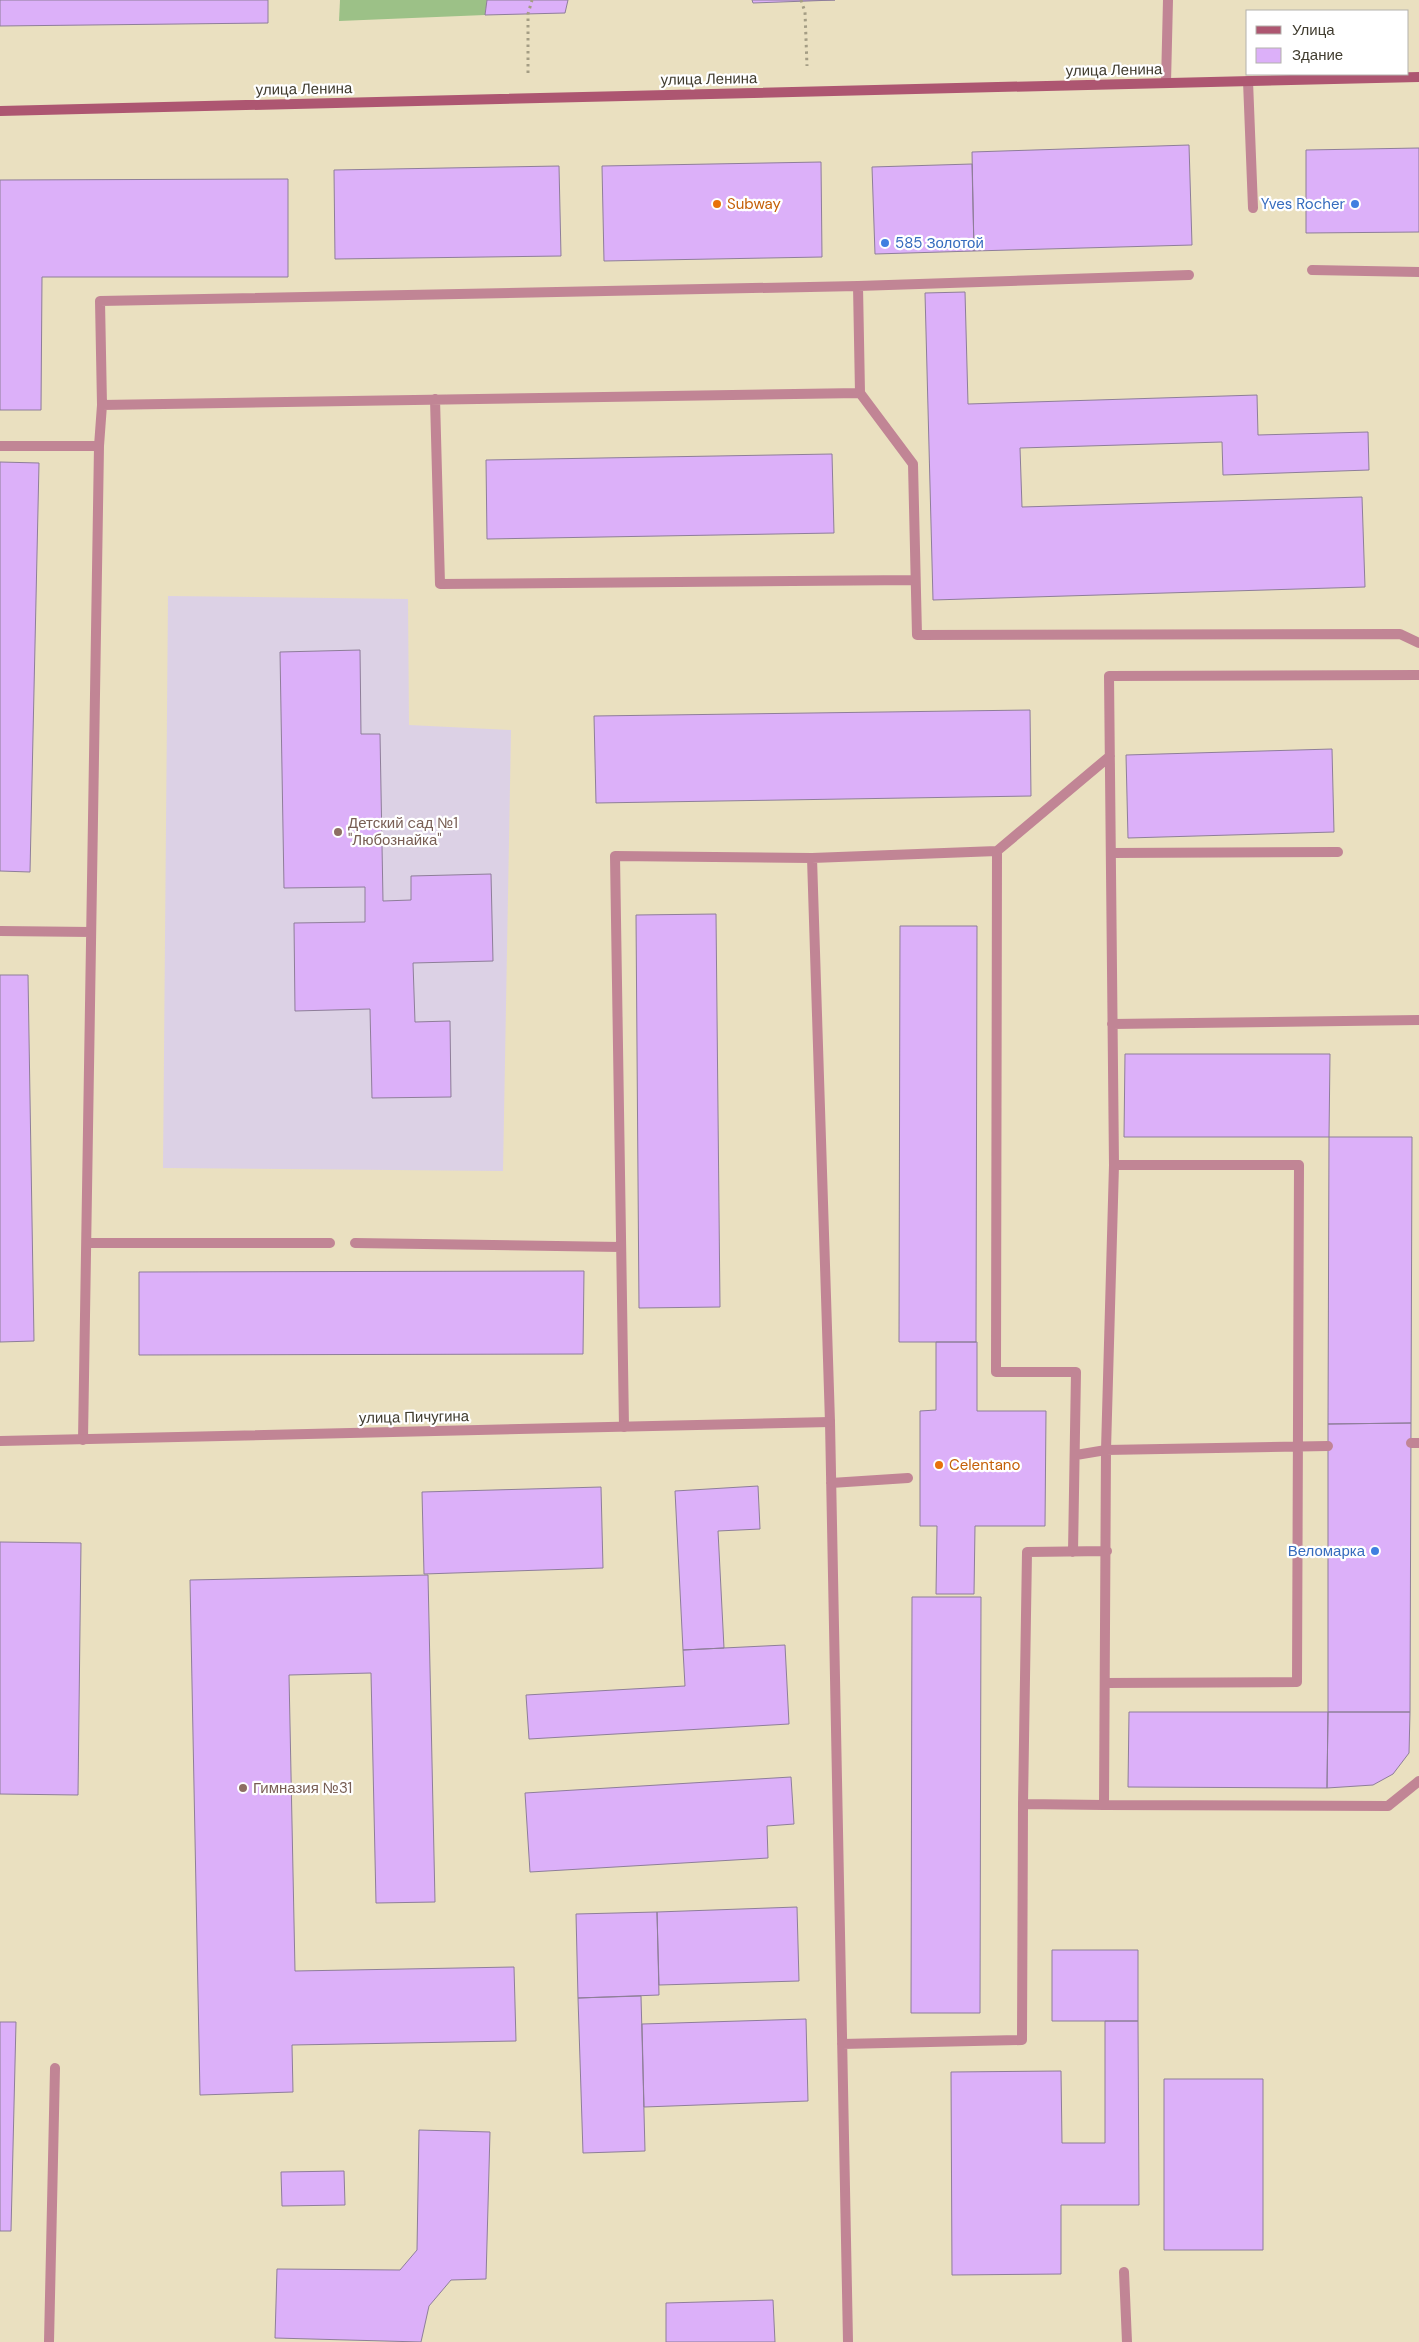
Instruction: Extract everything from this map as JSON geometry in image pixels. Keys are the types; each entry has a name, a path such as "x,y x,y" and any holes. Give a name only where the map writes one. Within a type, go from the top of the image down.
{"main road":[{"name":"улица Ленина","path":"0,111 1419,77"}],"street":[{"path":"1166,84 1168,0"},
{"path":"1248,81 1253,208"},
{"path":"1312,270 1419,272"},
{"path":"83,1440 99,446 102,405 100,300 858,286 1190,275"},
{"path":"858,286 860,393 913,464 917,635 1400,634 1419,643"},
{"path":"102,405 860,393"},
{"path":"435,399 440,584 915,580"},
{"path":"0,446 99,446"},
{"path":"1104,1805 1107,1551 1106,1450 1114,1165 1109,676 1419,675"},
{"path":"624,1427 615,856 812,858 997,850 1110,756"},
{"path":"997,850 996,1372 1076,1372 1073,1552"},
{"path":"1111,853 1338,852"},
{"path":"812,858 830,1422 848,2342"},
{"path":"0,931 91,932"},
{"path":"1112,1024 1419,1020"},
{"path":"1105,1683 1297,1682 1299,1165 1114,1165"},
{"path":"87,1243 330,1243"},
{"path":"355,1243 621,1247"},
{"name":"улица Пичугина","path":"0,1441 830,1422"},
{"path":"1076,1455 1106,1450 1328,1446"},
{"path":"831,1483 908,1478"},
{"path":"842,2044 1022,2040 1027,1552 1107,1551"},
{"path":"1023,1804 1388,1806 1419,1781"},
{"path":"49,2342 55,2068"},
{"path":"1124,2272 1127,2342"}],"path":[{"path":"528,98 528,14 532,0"},
{"path":"802,0 805,12 808,92"}],"shaded area":[{"name":"Детский cад №1 \"Любознайка\"","path":"168,596 408,599 409,725 511,730 503,1171 163,1168"}],"green space":[{"path":"340,0 487,0 485,15 339,21"}],"building":[{"path":"0,0 268,0 268,23 0,26"},
{"path":"487,0 568,0 565,13 485,15"},
{"path":"752,0 835,0 753,3"},
{"path":"1189,145 1192,245 974,251 972,152"},
{"path":"1419,148 1419,232 1306,233 1306,150"},
{"path":"821,162 822,257 604,261 602,166"},
{"path":"972,164 974,251 875,254 872,167"},
{"path":"559,166 561,256 335,259 334,170"},
{"path":"288,179 288,277 42,277 41,410 0,410 0,180"},
{"path":"965,292 968,404 1257,395 1258,435 1368,432 1369,470 1223,475 1222,442 1020,448 1022,507 1362,497 1365,587 933,600 925,293"},
{"path":"832,454 834,533 487,539 486,460"},
{"path":"0,462 39,463 30,872 0,871"},
{"path":"360,650 361,734 380,734 383,901 411,900 411,876 491,874 493,961 413,963 415,1022 450,1021 451,1097 372,1098 370,1009 295,1011 294,923 365,922 365,887 284,888 280,652"},
{"path":"1030,710 1031,796 596,803 594,716"},
{"path":"1332,749 1334,832 1128,838 1126,755"},
{"path":"716,914 720,1307 639,1308 636,915"},
{"path":"900,926 977,926 976,1342 899,1342"},
{"path":"0,975 28,975 34,1341 0,1342"},
{"path":"1125,1054 1330,1054 1329,1137 1124,1137"},
{"path":"1329,1137 1412,1137 1411,1423 1328,1424"},
{"path":"584,1271 583,1354 139,1355 139,1272"},
{"path":"936,1342 977,1342 977,1411 1046,1411 1045,1526 975,1526 974,1594 936,1594 937,1526 920,1526 920,1411 936,1410"},
{"path":"1411,1423 1410,1712 1328,1712 1328,1424"},
{"path":"758,1486 760,1529 718,1531 724,1648 683,1650 675,1491"},
{"path":"601,1487 603,1568 424,1574 422,1492"},
{"path":"0,1542 81,1543 78,1795 0,1794"},
{"name":"Гимназия №31","path":"428,1575 435,1902 376,1903 371,1673 289,1675 295,1971 514,1967 516,2041 292,2045 293,2092 200,2095 190,1580"},
{"path":"912,1597 981,1597 980,2013 911,2013"},
{"path":"785,1645 789,1724 529,1739 526,1695 685,1686 683,1650"},
{"path":"1129,1712 1328,1712 1327,1788 1128,1787"},
{"path":"1328,1712 1410,1712 1409,1753 1393,1774 1373,1785 1327,1788"},
{"path":"791,1777 794,1824 767,1826 768,1858 530,1872 525,1793"},
{"path":"797,1907 799,1981 659,1985 657,1912"},
{"path":"657,1912 659,1995 578,1998 576,1914"},
{"path":"1052,1950 1138,1950 1138,2021 1052,2021"},
{"path":"641,1996 645,2151 583,2153 578,1998"},
{"path":"806,2019 808,2101 644,2107 642,2024"},
{"path":"1105,2021 1138,2021 1139,2205 1061,2205 1061,2274 952,2275 951,2072 1061,2071 1062,2143 1105,2143"},
{"path":"0,2022 16,2022 11,2231 0,2231"},
{"path":"1164,2079 1263,2079 1263,2250 1164,2250"},
{"path":"419,2130 490,2132 486,2279 451,2280 429,2306 421,2342 275,2338 277,2269 400,2270 417,2250"},
{"path":"344,2171 345,2205 282,2206 281,2172"},
{"path":"773,2300 775,2342 666,2342 666,2303"}],"place":[{"name":"Subway","path":"717,204"},
{"name":"Yves Rocher","path":"1355,204"},
{"name":"585 Золотой","path":"885,243"},
{"name":"Детский cад №1 \"Любознайка\"","path":"338,832"},
{"name":"Celentano","path":"939,1465"},
{"name":"Веломарка","path":"1375,1551"},
{"name":"Гимназия №31","path":"243,1788"}]}
